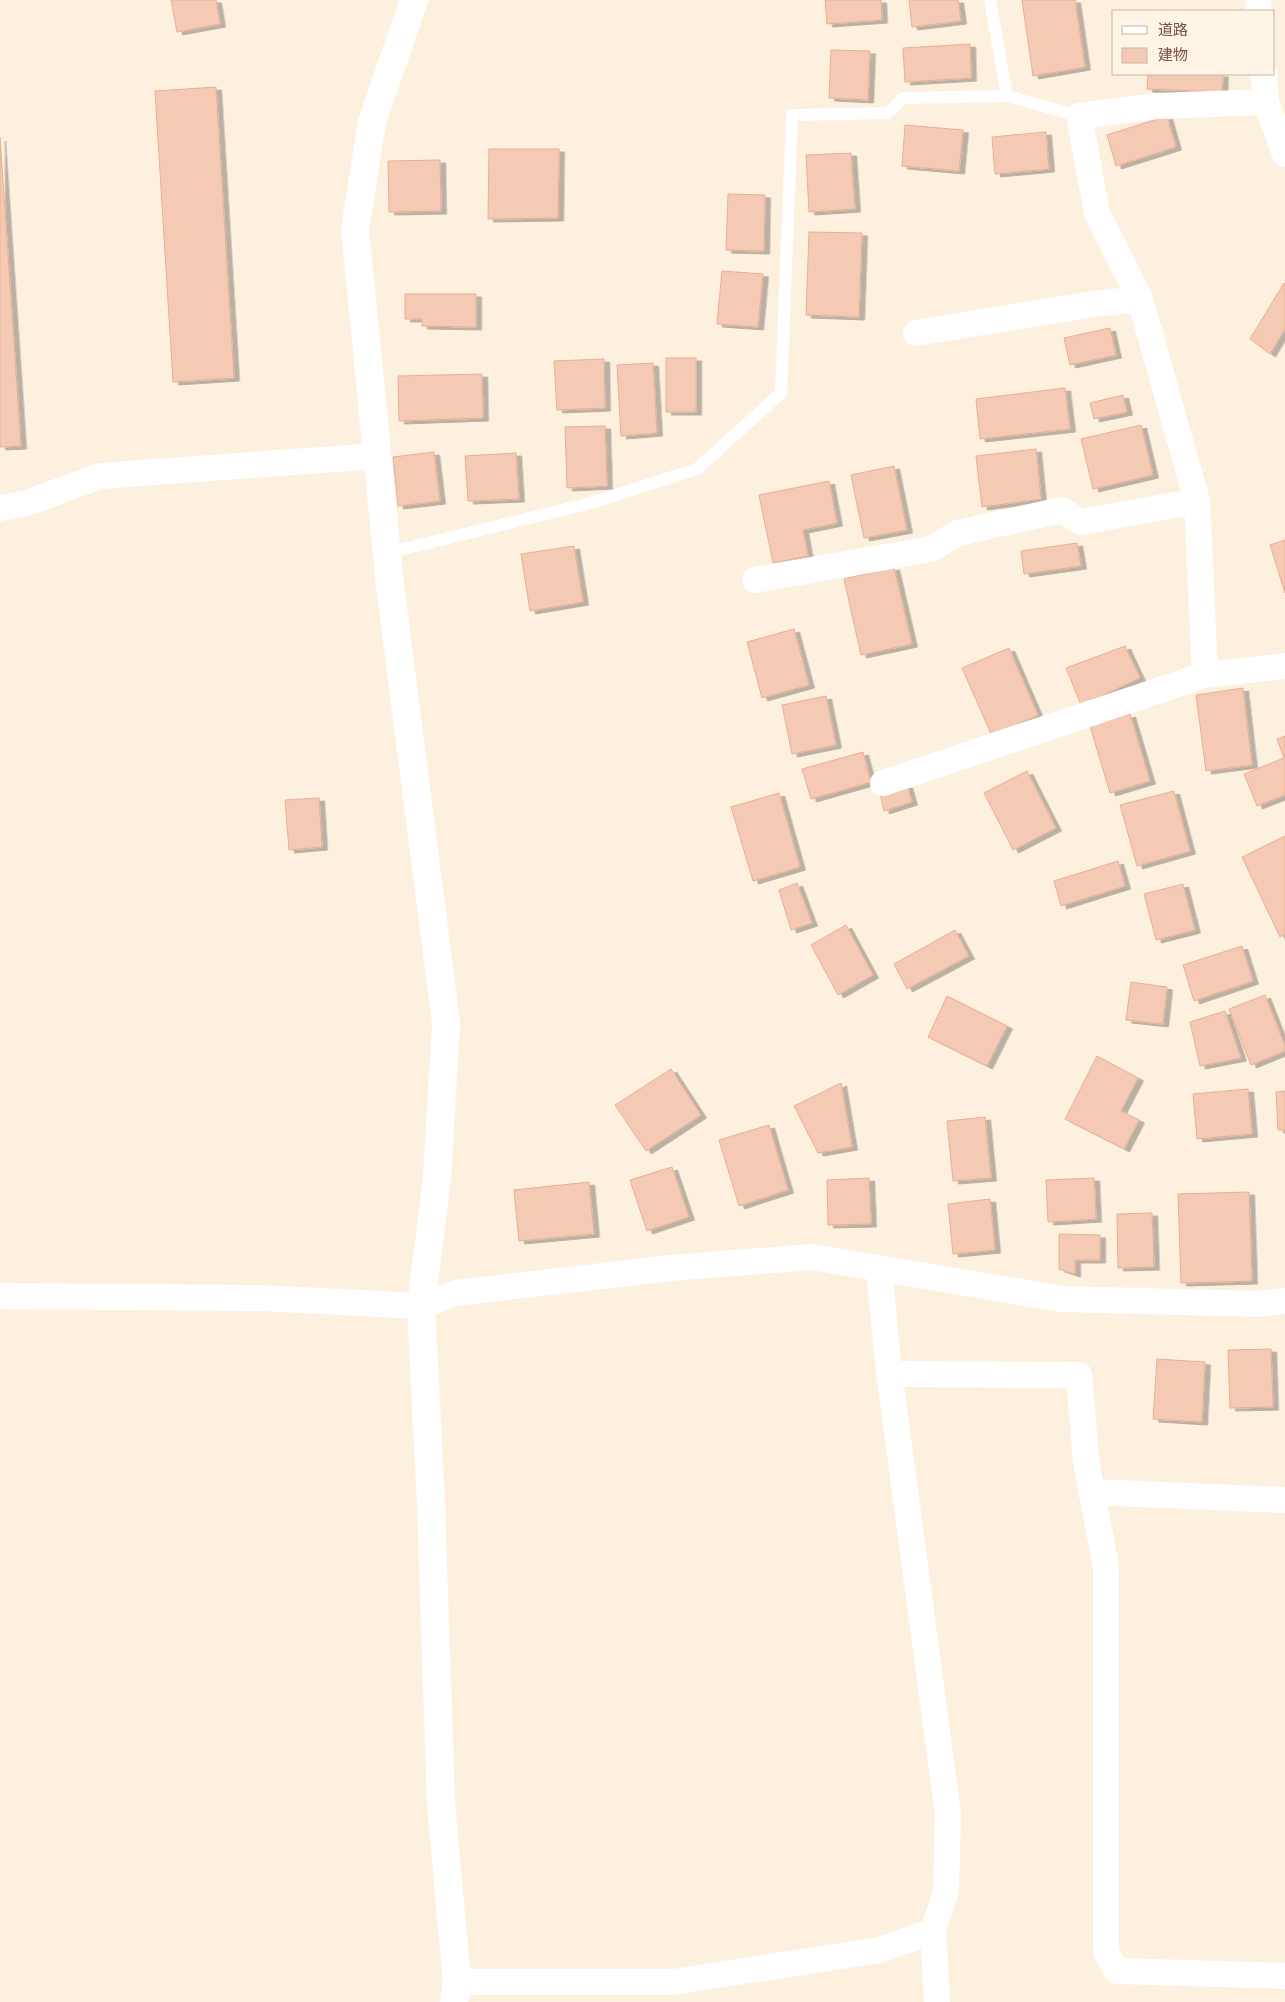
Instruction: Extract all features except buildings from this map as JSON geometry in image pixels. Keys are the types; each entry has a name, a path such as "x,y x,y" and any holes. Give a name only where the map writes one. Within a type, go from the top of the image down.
{"street":[{"path":"414,0 372,122 355,230 387,553 446,1023 437,1178 421,1306 431,1504 441,1804 456,1992 673,1982 880,1950 933,1931"},
{"path":"1264,75 1266,102 1285,154"},
{"path":"1205,675 1197,501 1140,299 1097,213 1079,116 1157,106 1266,102"},
{"path":"916,333 1140,299"},
{"path":"0,508 27,503 100,476 377,456"},
{"path":"755,580 931,549 958,533 1062,510 1081,522 1197,501"},
{"path":"882,782 1205,675 1285,666"},
{"path":"0,1296 259,1298 421,1306 456,1293 671,1268 812,1257 1062,1299 1258,1304 1285,1301"},
{"path":"879,1269 889,1374 948,1815 946,1892 933,1931 937,2002"},
{"path":"889,1374 1079,1375 1086,1461 1106,1567 1106,1952 1117,1971 1285,1976"},
{"path":"1091,1492 1285,1500"}],"lane":[{"path":"990,0 1007,96"},
{"path":"387,553 591,503 697,469 781,393 792,115 888,113 903,98 1007,96 1079,116"}]}
